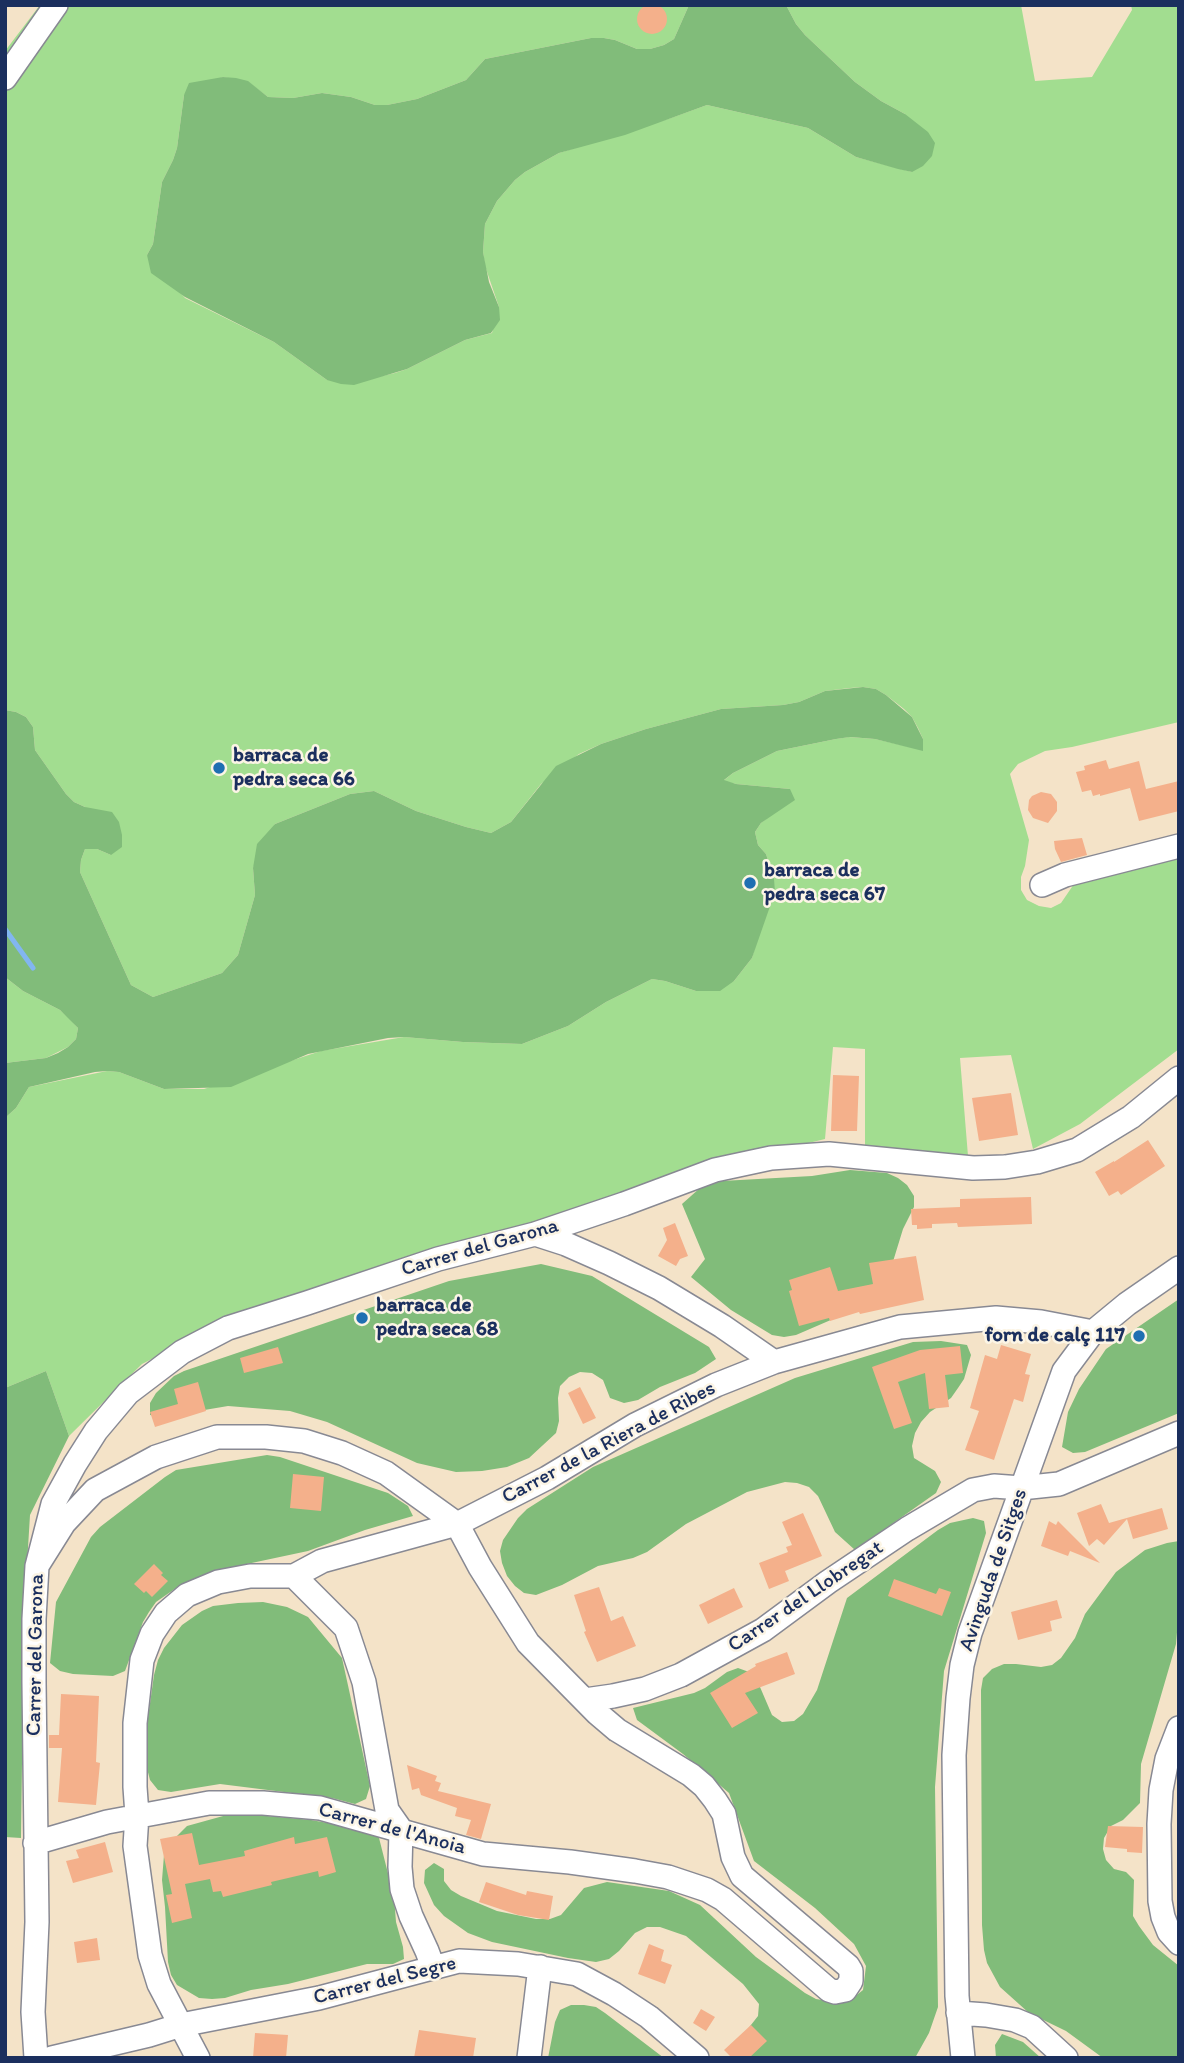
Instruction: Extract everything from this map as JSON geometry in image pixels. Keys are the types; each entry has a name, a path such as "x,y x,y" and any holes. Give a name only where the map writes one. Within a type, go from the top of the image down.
{"street":[{"path":"5,78 56,5"},
{"path":"1042,885 1065,875 1179,846"},
{"name":"Carrer del Garona","path":"36,2058 33,2012 37,1922 34,1632 37,1566 53,1504 96,1431 128,1393 182,1352 228,1328 438,1258 535,1234 715,1170 771,1158 829,1154 973,1168 1037,1162 1077,1150 1131,1116 1179,1078"},
{"path":"535,1234 588,1253 659,1288 722,1326 774,1362"},
{"name":"Avinguda de Sitges","path":"963,2058 958,2013 954,1768 958,1698 970,1633 1064,1371 1093,1332 1179,1268"},
{"name":"Carrer de la Riera de Ribes","path":"294,1576 322,1561 457,1524 547,1478 635,1425 716,1385 774,1362 900,1327 996,1318 1041,1322 1093,1332"},
{"name":"Carrer del Llobregat","path":"585,1700 645,1689 681,1675 762,1630 896,1537 974,1490 994,1486 1021,1488 1059,1484 1179,1433"},
{"path":"37,1566 64,1523 95,1490 156,1457 217,1437 266,1437 304,1441 386,1473 457,1524 480,1567 528,1643 585,1700 617,1730 691,1775 704,1786 723,1814 733,1857 742,1876 723,1899"},
{"path":"198,2058 159,1984 150,1955 135,1846 135,1723 142,1660 152,1634 166,1612 187,1595 218,1582 250,1576 294,1576 346,1628 364,1682 387,1810 401,1830 402,1889 433,1966"},
{"path":"1179,1728 1167,1759 1161,1790 1159,1824 1160,1902 1166,1924 1179,1943"},
{"name":"Carrer de l'Anoia","path":"35,1843 137,1815 209,1803 263,1803 320,1808 483,1854 570,1862 668,1877 707,1890 723,1899 829,1990 840,1991 849,1986 851,1976 848,1966 742,1876"},
{"name":"Carrer del Segre","path":"52,2058 181,2025 319,1998 459,1961 518,1964 577,1974 649,2017 697,2058"},
{"path":"529,2058 540,1967"},
{"path":"958,2013 1015,2020 1032,2027 1066,2058"}],"green space":[{"path":"40,5 689,5 674,39 664,45 637,49 615,40 591,38 485,59 466,80 417,99 387,105 375,105 351,97 322,93 293,98 268,97 248,82 223,77 184,95 177,148 162,182 153,244 147,255 185,298 274,342 327,380 395,373 465,340 492,333 499,307 485,266 485,224 497,201 515,180 559,153 707,105 808,128 856,157 912,172 905,114 855,82 805,35 786,5 1021,5 1035,81 1092,77 1132,10 1131,5 1179,5 1179,722 1045,751 1018,764 1010,774 1029,840 1021,890 1027,900 1039,906 1051,908 1061,903 1074,884 1179,857 1179,1049 1080,1124 1033,1149 1011,1055 960,1058 968,1156 865,1147 865,1049 833,1047 825,1139 726,1163 239,1314 142,1364 69,1436 46,1371 5,1388 5,1118 16,1108 29,1087 107,1071 119,1072 164,1089 204,1089 321,1051 404,1037 522,1044 568,1026 606,1002 652,979 696,991 734,981 752,958 774,879 755,832 790,789 723,781 733,773 777,751 836,739 875,739 923,750 923,739 912,717 886,695 876,689 863,687 825,691 799,702 783,705 721,709 601,744 579,754 541,784 511,822 491,833 416,811 374,791 350,794 275,824 253,868 255,895 238,955 222,973 153,997 131,985 80,872 85,849 97,849 111,855 85,807 66,794 35,750 33,727 26,717 5,710 5,51"},
{"path":"689,5 786,5 805,35 855,82 928,132 935,143 932,156 923,166 912,172 898,169 856,157 808,128 707,105 625,135 559,153 515,180 497,201 485,224 483,252 489,282 499,307 500,320 491,333 465,340 407,369 354,385 327,380 274,342 185,297 151,273 147,255 153,244 162,182 177,148 184,95 189,83 223,77 236,78 248,81 268,97 293,98 322,93 351,97 375,105 387,105 417,99 466,80 485,59 591,38 615,40 637,49 664,45 674,39"},
{"path":"863,687 876,689 886,695 912,717 923,739 923,751 875,739 836,739 777,751 724,780 736,784 790,789 795,800 761,823 755,832 758,845 766,854 775,892 752,958 734,981 720,991 696,991 652,979 606,1002 568,1026 522,1044 388,1038 308,1054 231,1087 164,1089 119,1072 95,1072 29,1087 16,1108 5,1118 5,1063 46,1058 58,1053 76,1039 78,1028 60,1010 23,991 5,977 5,710 26,717 33,727 35,750 74,802 112,812 119,822 122,847 111,855 97,849 85,849 80,872 131,985 153,997 222,973 238,955 255,895 253,868 257,844 275,824 350,794 374,791 416,811 491,833 511,822 556,766 601,744 721,709 783,705 799,702 825,691"},
{"path":"5,977 23,991 60,1010 78,1028 76,1039 68,1047 46,1058 5,1063"},
{"path":"850,1170 887,1173 898,1178 914,1196 914,1207 903,1229 891,1268 840,1316 796,1335 772,1335 731,1310 691,1277 705,1259 682,1204 700,1188 722,1181 812,1176"},
{"path":"541,1264 592,1276 709,1347 716,1359 695,1373 660,1387 638,1400 624,1403 610,1398 603,1380 592,1373 580,1372 569,1377 560,1386 556,1433 529,1458 507,1467 482,1471 456,1472 417,1463 327,1422 290,1411 228,1406 163,1417 150,1415 150,1403 156,1393 174,1376 184,1371 449,1281"},
{"path":"1179,1299 1179,1413 1085,1452 1073,1453 1062,1447 1068,1412 1079,1389 1106,1349"},
{"path":"941,1341 967,1345 971,1355 964,1379 951,1398 930,1412 915,1433 912,1446 914,1458 935,1471 941,1482 936,1493 855,1550 835,1532 818,1496 809,1487 785,1482 747,1492 686,1524 647,1552 598,1566 536,1595 524,1593 507,1576 500,1551 503,1540 518,1518 527,1509 593,1467 795,1378 913,1342"},
{"path":"46,1371 69,1436 30,1515 24,1613 21,1838 5,1837 5,1388"},
{"path":"267,1455 388,1493 408,1506 413,1516 308,1551 228,1568 179,1586 156,1602 143,1622 125,1671 113,1676 73,1674 60,1671 50,1663 56,1602 91,1537 100,1527 176,1470"},
{"path":"973,1518 984,1521 986,1533 944,1671 935,1787 938,2007 929,2033 915,2058 734,2058 740,2039 758,2016 759,2004 743,1984 686,1936 660,1927 647,1927 635,1933 609,1959 596,1962 492,1942 468,1933 444,1916 434,1905 424,1883 425,1870 434,1863 444,1869 444,1881 451,1890 461,1896 497,1911 536,1919 550,1919 561,1915 584,1888 607,1882 669,1891 700,1905 756,1957 805,1993 816,1999 841,2003 853,1998 863,1990 866,1966 854,1944 815,1908 754,1861 729,1793 637,1720 633,1708 694,1693 738,1668 749,1672 757,1680 772,1715 782,1722 794,1721 803,1714 817,1690 847,1598 938,1530 950,1523"},
{"path":"1179,1541 1176,1644 1141,1764 1140,1803 1123,1820 1111,1826 1104,1838 1103,1849 1106,1860 1114,1869 1126,1872 1134,1880 1133,1916 1139,1926 1153,1945 1179,1966 1179,2058 1103,2058 1066,2031 1029,2013 1000,1987 987,1963 982,1925 981,1690 983,1678 992,1669 1004,1664 1041,1667 1052,1665 1061,1658 1075,1638 1085,1614 1116,1572 1145,1550"},
{"path":"263,1602 287,1607 308,1617 342,1658 370,1786 366,1799 355,1804 332,1798 220,1784 171,1792 158,1790 150,1780 143,1753 154,1675 164,1648 182,1625 202,1611 213,1606"},
{"path":"234,1813 311,1820 378,1834 394,1897 404,1959 393,1964 367,1964 225,1998 199,1998 177,1985 168,1962 162,1880 164,1855 169,1844 187,1826"},
{"path":"571,2005 596,2007 664,2058 548,2058 560,2010"},
{"path":"1002,2034 1023,2042 1041,2058 996,2058 995,2045"}],"building":[{"path":"652,4 663,8 667,19 663,30 652,34 641,30 637,19 641,8"},
{"path":"1106,760 1109,769 1139,761 1146,789 1179,781 1179,811 1139,821 1130,788 1100,796 1093,796 1091,790 1082,792 1076,772 1085,770 1084,766"},
{"path":"1041,792 1051,794 1057,802 1057,811 1048,823 1033,818 1028,810 1029,800"},
{"path":"1082,838 1087,855 1061,862 1054,841"},
{"path":"833,1075 859,1076 857,1131 831,1131"},
{"path":"1011,1093 1018,1135 979,1141 972,1098"},
{"path":"1148,1140 1165,1166 1121,1195 1118,1191 1109,1196 1095,1172"},
{"path":"1031,1197 1032,1224 958,1227 957,1223 932,1224 932,1228 917,1229 917,1225 912,1225 911,1209 960,1207 960,1199"},
{"path":"675,1223 688,1256 680,1259 676,1266 658,1256 667,1240 663,1228"},
{"path":"916,1256 924,1300 799,1326 789,1291 792,1290 789,1280 830,1267 838,1291 873,1284 869,1263"},
{"path":"1001,1345 1031,1354 1025,1374 1030,1375 1023,1402 1014,1399 994,1460 965,1450 979,1411 970,1408 985,1355 997,1359"},
{"path":"960,1346 963,1373 945,1375 949,1407 929,1409 925,1373 898,1382 912,1423 894,1429 872,1367 920,1350"},
{"path":"278,1347 283,1363 244,1373 240,1358"},
{"path":"198,1382 206,1411 155,1427 150,1412 178,1404 174,1389"},
{"path":"580,1387 596,1418 583,1424 568,1393"},
{"path":"293,1474 324,1477 321,1511 290,1508"},
{"path":"1101,1504 1109,1523 1162,1508 1168,1529 1133,1539 1127,1519 1104,1545 1097,1539 1089,1546 1077,1513"},
{"path":"803,1513 822,1556 785,1571 789,1581 769,1589 759,1563 788,1552 786,1547 792,1545 782,1522"},
{"path":"1049,1521 1056,1525 1058,1521 1100,1563 1070,1551 1068,1556 1041,1546"},
{"path":"154,1564 168,1581 152,1597 134,1584"},
{"path":"894,1579 936,1594 939,1588 951,1592 942,1616 888,1596"},
{"path":"599,1587 611,1621 623,1616 636,1646 597,1662 584,1632 586,1631 574,1595"},
{"path":"734,1588 743,1607 708,1624 699,1605"},
{"path":"1057,1600 1062,1618 1050,1621 1052,1631 1018,1640 1011,1612"},
{"path":"787,1652 795,1674 745,1693 758,1713 732,1728 710,1693 756,1666 755,1664"},
{"path":"61,1694 99,1696 96,1762 100,1763 96,1805 58,1802 62,1748 49,1748 49,1735 59,1735"},
{"path":"407,1765 437,1776 435,1781 441,1783 438,1791 491,1804 481,1839 466,1835 471,1820 455,1816 457,1808 421,1795 419,1788 412,1790"},
{"path":"1108,1826 1143,1827 1142,1853 1105,1847"},
{"path":"192,1833 199,1865 245,1856 244,1851 294,1837 295,1844 327,1837 336,1872 319,1877 318,1871 223,1897 221,1891 213,1892 210,1879 185,1884 192,1918 172,1923 166,1895 172,1894 160,1839"},
{"path":"105,1842 113,1872 73,1883 66,1861 79,1858 76,1850"},
{"path":"486,1882 526,1895 527,1891 553,1896 549,1920 518,1915 479,1902"},
{"path":"97,1938 100,1960 77,1963 74,1942"},
{"path":"649,1944 664,1950 661,1961 672,1965 665,1984 638,1974"},
{"path":"701,2009 715,2017 706,2031 693,2023"},
{"path":"751,2025 767,2041 749,2058 732,2058 724,2050"},
{"path":"419,2030 476,2038 473,2058 414,2058"},
{"path":"255,2033 288,2035 286,2058 253,2058"}],"waterway":[{"path":"5,929 33,968"}],"place":[{"name":"barraca de pedra seca 66","path":"219,768"},
{"name":"barraca de pedra seca 67","path":"750,883"},
{"name":"barraca de pedra seca 68","path":"362,1318"},
{"name":"forn de calç 117","path":"1139,1336"}]}
